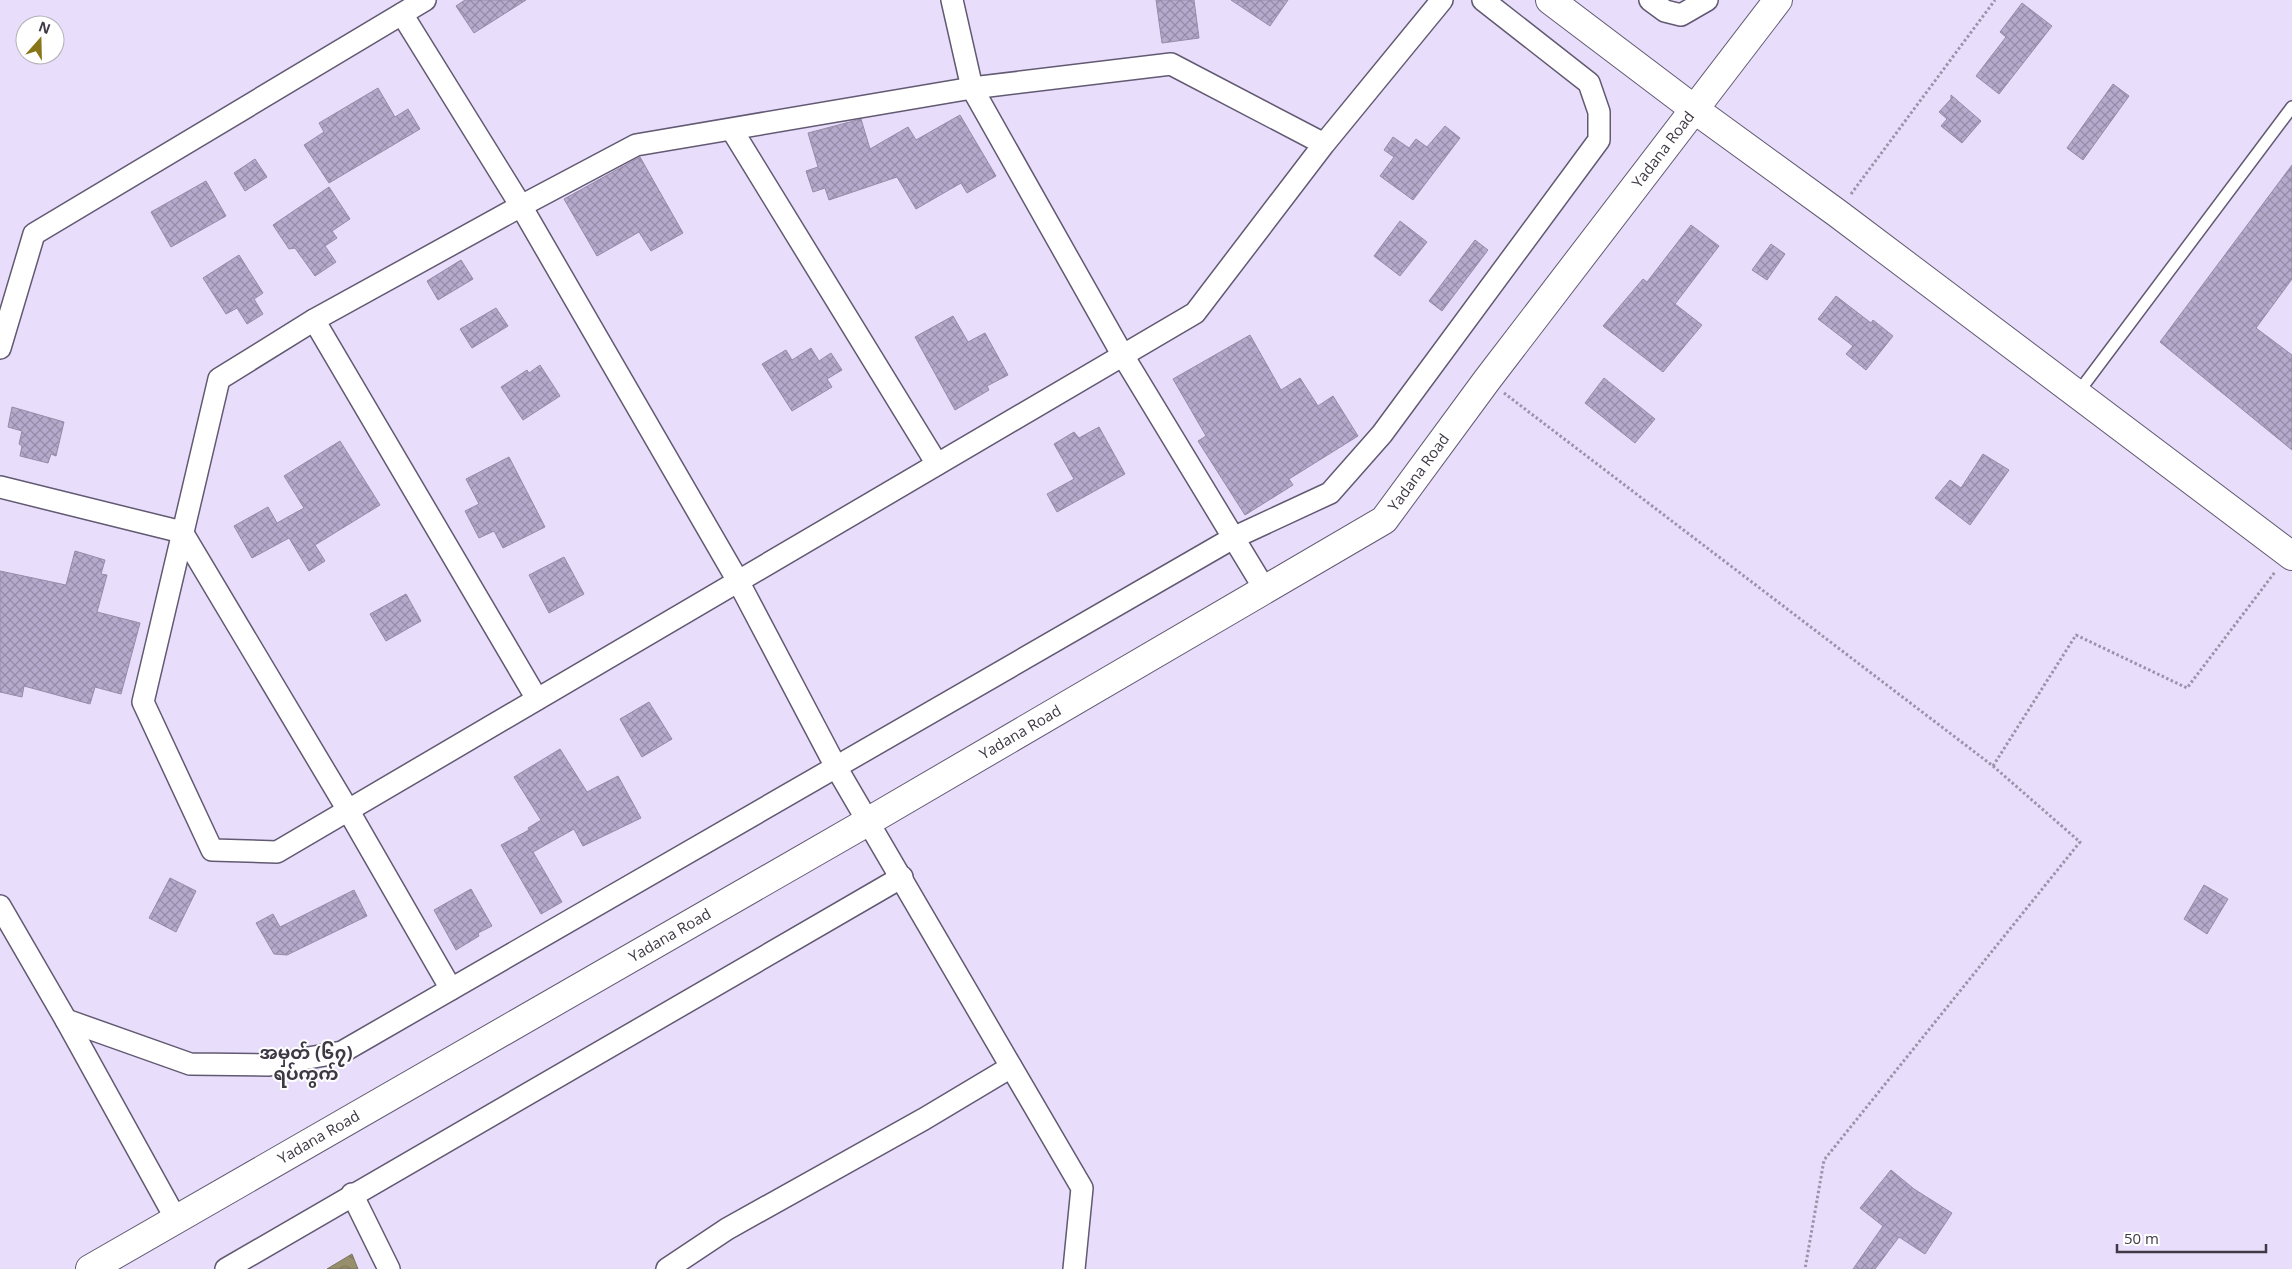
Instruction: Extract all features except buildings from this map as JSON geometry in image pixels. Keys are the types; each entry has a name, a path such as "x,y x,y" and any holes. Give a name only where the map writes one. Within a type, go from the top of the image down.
{"main road":[{"path":"1550,0 2291,553"},
{"name":"Yadana Road","path":"90,1269 869,821 1264,588 1384,520 1487,380 1778,0"}],"street":[{"path":"0,348 34,234 425,0"},
{"path":"952,0 972,88 1122,354 1264,588"},
{"path":"1324,144 1171,64 972,88 636,145 314,320 219,379 143,702 212,850 277,852 1122,354 1195,313 1324,144 1442,0"},
{"path":"66,1020 190,1064 269,1065 342,1052 1233,538 1330,494 1382,434 1599,140 1599,112 1589,83 1483,0"},
{"path":"1650,0 1664,11 1681,15 1707,0"},
{"path":"402,14 521,206 738,581 836,767 1082,1188 1074,1269"},
{"path":"732,130 937,464"},
{"path":"314,320 537,700"},
{"path":"0,487 182,532 348,810 450,990"},
{"path":"226,1269 352,1194 902,877"},
{"path":"0,906 66,1020 176,1219"},
{"path":"667,1269 727,1229 924,1119 1011,1067"},
{"path":"352,1194 389,1269"}],"lane":[{"path":"2077,394 2292,107"}],"path":[{"path":"1837,213 1995,0"},
{"path":"1487,380 1992,766 2080,842 1824,1160 1806,1269"},
{"path":"1992,766 2076,635 2187,688 2291,553"}],"water":[{"path":"352,1254 358,1269 327,1269"}],"district":[{"name":"အမှတ် (၆၇) ရပ်ကွက်","path":"306,1063"}]}
